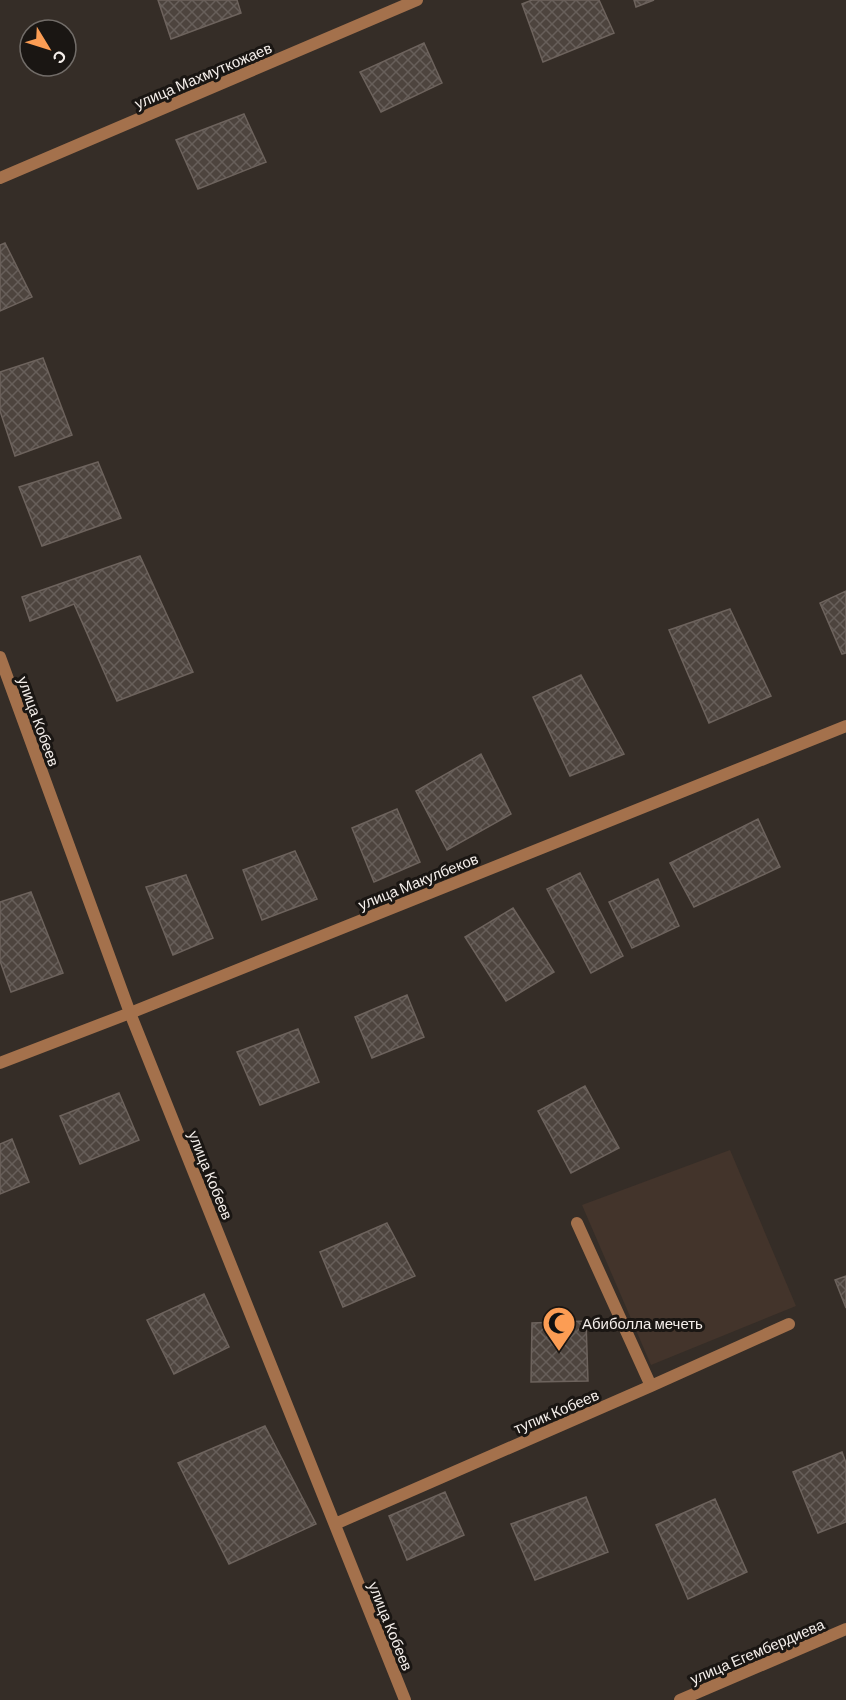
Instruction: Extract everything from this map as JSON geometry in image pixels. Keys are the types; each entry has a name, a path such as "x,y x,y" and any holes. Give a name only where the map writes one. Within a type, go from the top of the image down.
{"street":[{"name":"улица Махмуткожаев","path":"0,178 417,0"},
{"name":"улица Кобеев","path":"0,657 130,1013 405,1700"},
{"name":"улица Макулбеков","path":"0,1063 846,726"},
{"path":"577,1223 651,1386"},
{"name":"тупик Кобеев","path":"335,1524 789,1324"},
{"name":"улица Егембердиева","path":"680,1700 846,1629"}],"shaded area":[{"path":"730,1150 796,1306 651,1365 582,1205"}],"building":[{"path":"158,0 237,0 241,13 171,39"},
{"path":"532,0 599,0 614,33 543,62 522,4"},
{"path":"634,0 654,0 636,7"},
{"path":"424,43 442,83 381,112 360,72"},
{"path":"244,114 266,162 198,189 176,140"},
{"path":"5,243 32,297 0,311 0,245"},
{"path":"43,358 72,435 15,456 0,411 0,372"},
{"path":"98,462 121,518 42,546 19,487"},
{"path":"140,556 193,672 117,701 74,604 30,621 22,597"},
{"path":"846,591 846,653 842,654 820,603"},
{"path":"730,609 771,696 709,723 669,630"},
{"path":"581,675 624,754 570,776 533,697"},
{"path":"481,754 511,814 447,850 416,791"},
{"path":"397,809 420,862 374,882 352,828"},
{"path":"758,819 780,867 694,907 670,863"},
{"path":"295,851 317,899 262,920 243,870"},
{"path":"580,873 623,956 591,973 547,889"},
{"path":"186,875 213,938 173,955 146,887"},
{"path":"658,879 679,926 632,948 609,902"},
{"path":"31,892 63,973 11,992 0,961 0,902"},
{"path":"513,908 554,972 506,1001 465,937"},
{"path":"407,995 424,1037 372,1058 355,1017"},
{"path":"298,1029 319,1082 260,1105 237,1052"},
{"path":"585,1086 619,1148 571,1173 538,1111"},
{"path":"119,1093 139,1140 80,1164 60,1116"},
{"path":"12,1139 29,1182 0,1194 0,1144"},
{"path":"387,1223 415,1276 343,1307 320,1252"},
{"path":"846,1276 846,1308 835,1280"},
{"path":"204,1294 229,1347 174,1374 147,1320"},
{"name":"Абиболла мечеть","path":"586,1321 588,1381 531,1382 532,1323"},
{"path":"265,1426 316,1524 229,1564 178,1463"},
{"path":"842,1452 846,1463 846,1522 818,1533 793,1472"},
{"path":"445,1492 464,1535 407,1560 389,1516"},
{"path":"586,1497 608,1552 535,1580 511,1524"},
{"path":"715,1499 747,1572 688,1599 656,1525"}],"place":[{"name":"Абиболла мечеть","path":"559,1352"}]}
